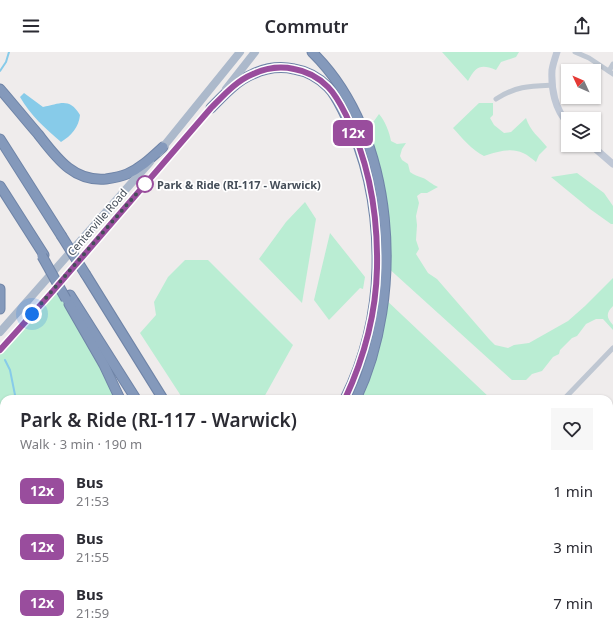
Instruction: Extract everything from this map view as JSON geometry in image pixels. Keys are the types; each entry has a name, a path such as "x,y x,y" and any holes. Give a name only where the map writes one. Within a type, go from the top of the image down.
{"highway":[{"path":"312,52 333,75 347,96 354,110 373,162 382,204 386,251 384,304 378,337 358,395"},
{"path":"211,108 236,84 251,74 267,68 285,67 302,70 328,86 339,102 349,123 363,162 372,196 376,233 377,269 374,303 367,340 347,395"},
{"path":"0,89 61,162 82,177 99,180 126,175 145,163 164,147"},
{"path":"0,139 161,395"},
{"path":"0,186 31,234 68,297 104,364 118,395"},
{"path":"0,289 0,309"},
{"path":"68,297 133,395"},
{"path":"155,386 165,395"}],"main road":[{"name":"Centerville Road","path":"0,332 164,147 240,52"},
{"name":"Centerville Road","path":"0,350 211,108 255,52"}],"street":[{"path":"557,52 552,69 553,86 557,107 561,114"},
{"path":"575,52 590,58 611,73 613,64"},
{"path":"496,99 512,89 535,86 553,86"},
{"path":"599,152 613,164"},
{"path":"568,395 613,348"}],"green space":[{"path":"442,52 519,52 516,57 501,62 496,70 486,67 476,69 468,81"},
{"path":"479,103 493,103 493,115 490,118 494,125 504,133 511,132 526,118 532,130 547,147 539,155 536,162 525,154 514,150 484,156 464,140 453,128"},
{"path":"379,114 386,126 391,141 397,144 406,143 400,156 402,160 408,164 410,172 438,187 417,196 419,203 416,216 416,240 419,249 416,254 428,273 437,279 495,345 508,348 514,345 529,343 568,321 613,278 613,306 608,315 609,320 613,325 613,330 603,319 596,319 586,324 577,336 572,338 560,350 559,354 553,357 542,371 532,374 526,380 512,380 386,266 383,208 361,127 374,121"},
{"path":"577,173 604,193 613,206 613,224 590,209 551,177"},
{"path":"305,202 316,219 302,303 259,259 286,222"},
{"path":"330,233 365,277 363,289 360,288 329,320 314,300"},
{"path":"185,260 208,260 293,345 265,395 180,395 140,333 156,315 154,302 168,277"},
{"path":"57,285 118,395 0,395 0,350"},
{"path":"384,298 487,395 357,395"}],"water":[{"path":"24,93 43,107 64,103 76,109 80,115 74,131 61,142 33,116 20,97"}],"waterway":[{"path":"0,71 6,62 9,52"},
{"path":"5,360 10,370 15,395"}],"bus line":[{"name":"12x","path":"0,350 211,108 227,92 251,74 267,68 285,67 302,70 310,74 328,86 334,94 349,123 358,146 372,196 375,214 377,252 374,303 362,358 347,395"}],"place":[{"name":"Park & Ride (RI-117 - Warwick)","path":"145,184"}],"route":[{"path":"32,314 145,184"}]}
